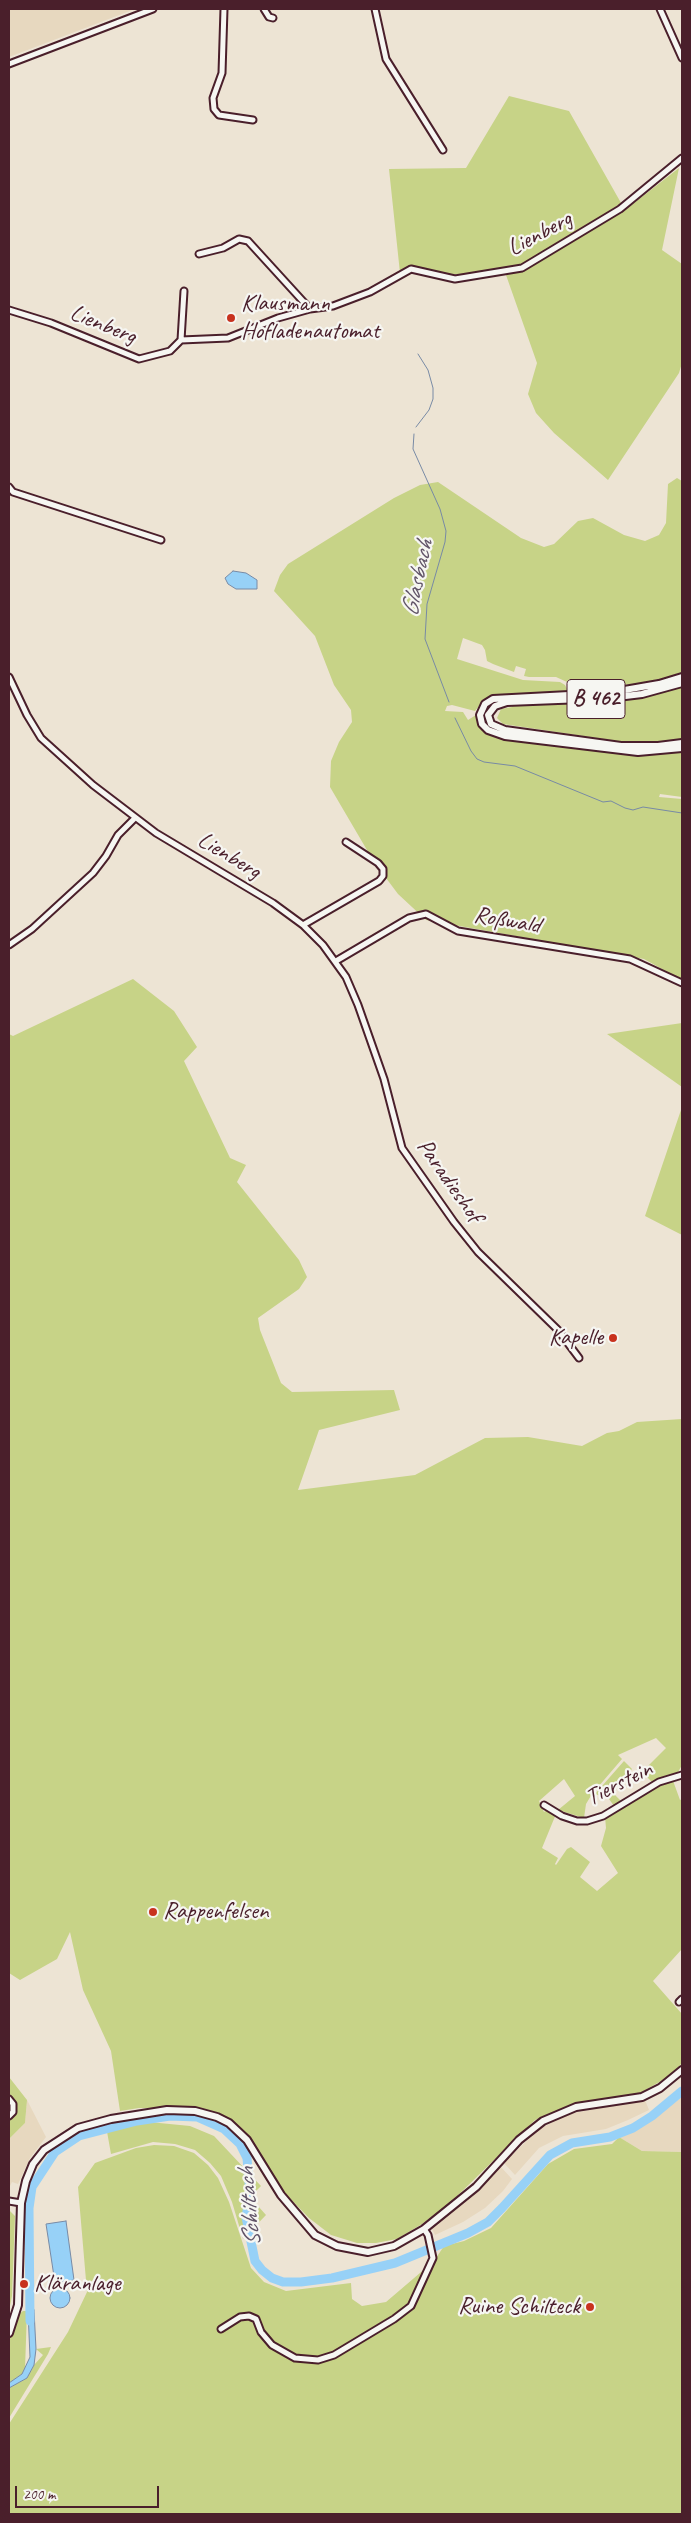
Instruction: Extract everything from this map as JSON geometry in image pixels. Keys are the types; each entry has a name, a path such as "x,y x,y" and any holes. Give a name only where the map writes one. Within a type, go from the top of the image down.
{"main road":[{"name":"B 462","path":"682,677 659,684 607,693 494,698 485,704 480,714 482,724 488,730 505,736 638,752 682,748"},
{"name":"B 462","path":"682,682 642,694 609,698 499,704 488,714 491,724 498,728 556,738 638,746 682,743"},
{"path":"9,2333 18,2305 21,2203 26,2181 33,2164 44,2150 66,2134 88,2124 146,2112 182,2110 217,2117 240,2132 287,2204 306,2226 324,2241 349,2250 368,2252 394,2246 424,2229 476,2187 519,2140 543,2121 576,2107 627,2100 649,2094 682,2070"}],"street":[{"path":"9,64 153,9"},
{"path":"224,9 222,73 213,98 214,109 218,115 252,120"},
{"path":"264,9 268,17 273,18"},
{"path":"375,9 386,59 443,150"},
{"path":"660,9 682,58"},
{"name":"Lienberg","path":"9,310 51,323 139,359 170,351 181,340 228,338 278,318 310,309 333,306 370,292 412,269 455,279 522,268 620,209 682,158"},
{"path":"199,254 223,248 239,239 248,241 310,309"},
{"path":"181,340 184,292"},
{"path":"9,487 13,492 161,540"},
{"name":"Lienberg","path":"9,677 27,716 41,738 93,785 156,833 273,903 304,925 336,961"},
{"path":"9,945 32,929 93,873 118,835 135,818"},
{"path":"304,925 383,876 383,869 378,863 346,842"},
{"name":"Roßwald","path":"336,961 410,918 426,914 458,930 630,959 682,983"},
{"name":"Paradieshof","path":"336,961 346,977 377,1058 402,1148 454,1222 478,1252 558,1330 579,1358"},
{"name":"Tierstein","path":"544,1805 562,1816 587,1821 603,1816 659,1782 682,1775"},
{"path":"9,2099 13,2104 13,2112 9,2116"},
{"path":"9,2201 21,2203"},
{"path":"221,2329 240,2317 253,2317 259,2324 266,2339 282,2352 303,2360 326,2359 405,2312 410,2306 433,2255 429,2238 424,2229"}],"shaded area":[{"path":"9,9 135,9 9,57"},
{"path":"682,2097 682,2152 642,2151 619,2137 643,2126 644,2122"},
{"path":"27,2100 46,2137 30,2158 18,2184 12,2182 9,2188 9,2139 25,2123"},
{"path":"645,2100 649,2110 628,2120 606,2129 563,2136 539,2148 515,2175 504,2163 538,2130 568,2114"},
{"path":"500,2166 512,2179 503,2191 485,2208 463,2222 435,2235 431,2227 455,2209"}],"green space":[{"path":"509,96 569,111 625,210 679,168 662,250 682,264 682,363 679,373 608,480 554,433 536,413 528,394 537,363 506,275 400,273 389,169 466,168"},
{"path":"677,478 682,481 682,672 665,678 635,684 574,689 567,682 556,677 524,676 526,669 516,666 514,672 493,664 487,661 482,645 463,638 457,659 523,680 560,682 565,685 569,693 494,695 484,700 475,711 452,705 447,706 445,711 463,712 468,720 476,715 481,729 486,734 501,738 614,753 647,754 682,751 682,797 660,794 659,797 682,799 682,980 644,959 426,920 398,894 374,862 330,787 331,761 339,742 352,722 351,710 334,685 315,636 274,591 280,575 288,564 394,498 420,485 438,482 521,538 544,547 554,544 578,521 593,518 624,535 645,541 659,535 666,523 668,484"},
{"path":"682,686 682,739 680,740 640,743 616,741 503,724 497,718 501,709 512,707 512,705 609,701"},
{"path":"133,979 174,1011 197,1047 184,1061 230,1158 246,1165 237,1182 299,1260 307,1277 299,1289 258,1318 260,1330 281,1383 292,1392 394,1390 400,1410 319,1430 298,1490 415,1475 485,1438 528,1437 582,1446 607,1433 619,1431 637,1422 682,1419 682,1765 677,1774 653,1783 642,1772 666,1748 656,1738 618,1755 622,1759 592,1794 586,1804 584,1818 558,1810 575,1796 564,1779 539,1801 544,1812 547,1810 556,1814 542,1848 558,1858 556,1865 567,1849 571,1847 590,1862 580,1877 597,1891 618,1873 601,1846 606,1828 605,1817 634,1797 672,1778 680,1800 682,1799 682,1949 653,1981 682,2014 682,2063 670,2076 640,2093 567,2106 535,2120 450,2203 422,2224 397,2239 376,2243 357,2243 331,2235 309,2218 277,2185 250,2151 222,2124 194,2113 166,2109 139,2108 120,2111 111,2051 83,1990 70,1932 57,1959 20,1980 9,1973 9,1034 13,1036"},
{"path":"682,1023 682,1087 607,1034"},
{"path":"682,1107 682,1235 645,1216"},
{"path":"624,1761 632,1769 612,1792 622,1802 614,1806 609,1799 595,1794"},
{"path":"9,2077 27,2100 25,2123 9,2139"},
{"path":"139,2121 190,2126 214,2136 261,2186 250,2197 266,2215 243,2239 232,2202 221,2176 195,2150 175,2144 153,2142 111,2154 106,2126"},
{"path":"619,2137 642,2151 682,2152 682,2514 9,2514 9,2424 68,2332 87,2292 78,2187 95,2163 136,2148 154,2145 174,2146 194,2153 208,2165 218,2178 229,2202 251,2268 264,2282 286,2291 351,2283 352,2299 362,2306 386,2302 434,2261 444,2246 464,2241 491,2228 548,2164 574,2149 612,2144"},
{"path":"9,2210 15,2216 12,2296 9,2311"},
{"path":"27,2311 25,2369 22,2374 9,2383 9,2341 19,2314"},
{"path":"51,2347 9,2418 9,2388 27,2378 34,2365 43,2355 36,2349"}],"water":[{"path":"233,571 246,573 257,580 257,589 236,589 228,584 225,578"},
{"path":"66,2221 74,2280 55,2283 46,2224"},
{"path":"60,2288 67,2291 70,2298 67,2305 60,2308 53,2305 50,2298 53,2291"},
{"path":"34,2310 36,2349 34,2365 27,2378 9,2388 9,2383 22,2374 30,2357 28,2311"}],"waterway":[{"name":"Glasbach","path":"416,427 429,410 433,399 433,388 428,370 418,354"},
{"name":"Glasbach","path":"414,434 413,449 440,509 446,531 445,542 427,604 425,639 449,702"},
{"name":"Glasbach","path":"455,718 471,751 477,759 484,762 515,766 603,802 611,801 625,808 633,810 643,807 682,813"},
{"name":"Schiltach","path":"30,2321 29,2208 32,2187 55,2152 79,2136 137,2121 170,2116 197,2117 224,2129 240,2144 247,2158 250,2194 246,2217 255,2261 272,2278 283,2282 301,2282 332,2278 395,2263 468,2233 488,2222 550,2155 572,2143 610,2137 633,2128 652,2116 682,2091"}],"place":[{"name":"Klausmann Hofladenautomat","path":"231,318"},
{"name":"Kapelle","path":"613,1338"},
{"name":"Rappenfelsen","path":"153,1912"},
{"name":"Kläranlage","path":"24,2284"},
{"name":"Ruine Schilteck","path":"590,2307"}]}
